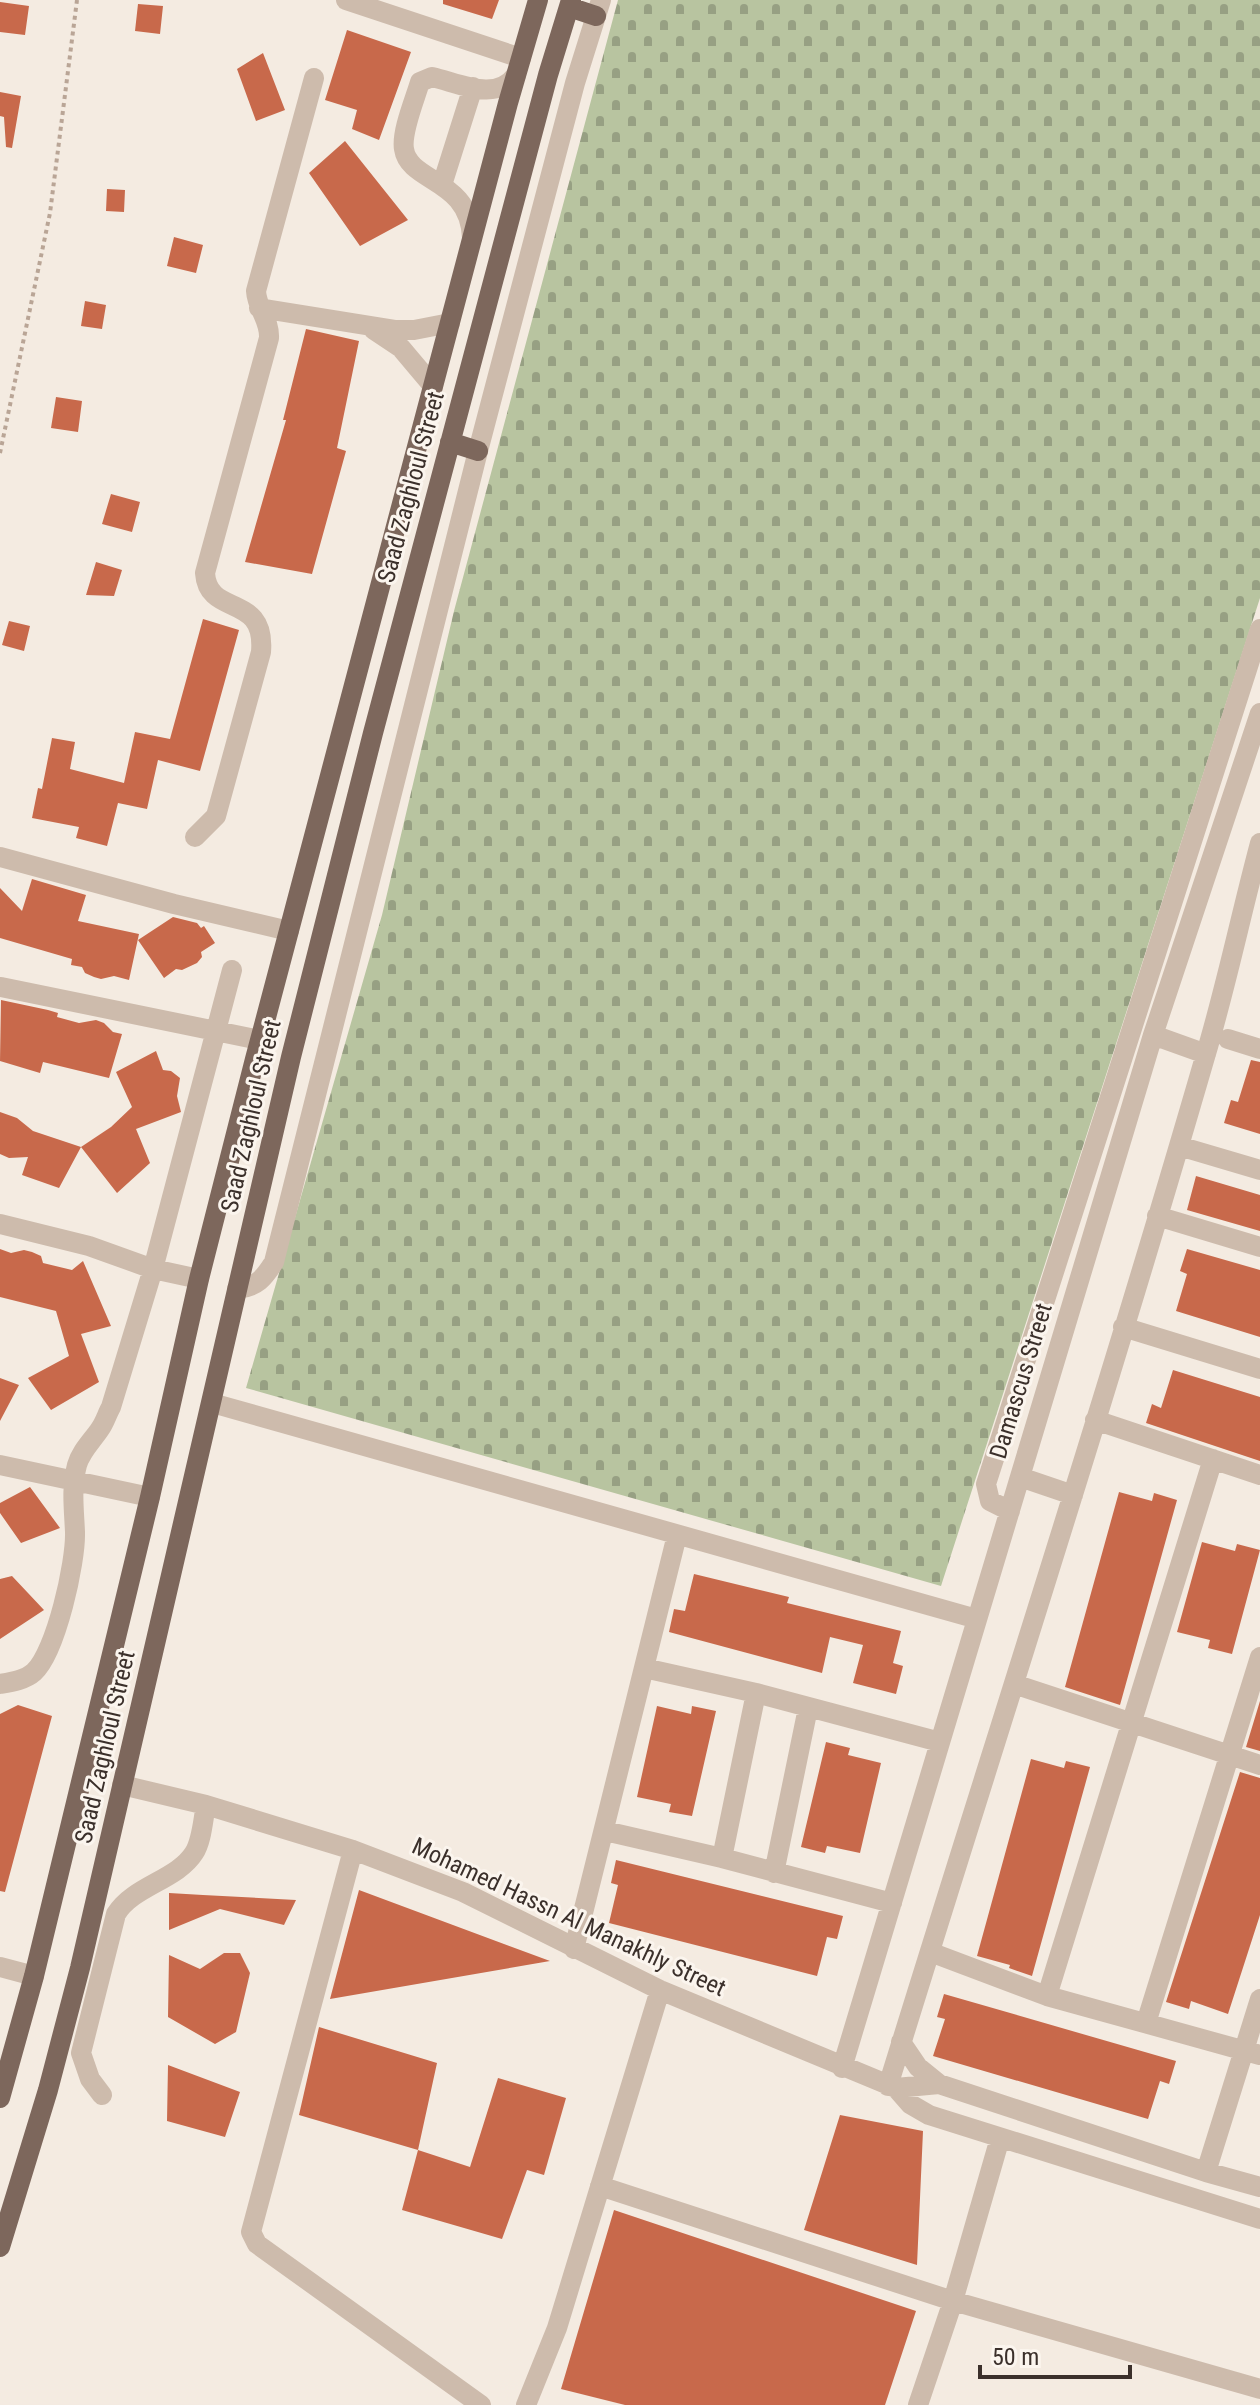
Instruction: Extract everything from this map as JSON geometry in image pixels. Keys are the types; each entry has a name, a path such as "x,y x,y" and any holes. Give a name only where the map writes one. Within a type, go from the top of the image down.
{"main road":[{"name":"Saad Zaghloul Street","path":"0,2098 34,1976 150,1497 199,1279 260,1040 538,0"},
{"name":"Saad Zaghloul Street","path":"0,2247 70,2009 291,1057 373,733 548,75 570,4"},
{"path":"570,4 598,8"},
{"path":"450,442 478,451"},
{"path":"344,726 373,733"}],"street":[{"path":"346,0 518,66 499,89 490,91 432,77 420,82 404,139 404,151 410,163 463,203 472,226 472,238"},
{"path":"237,1289 256,1285 264,1279 274,1262 478,451 575,83 598,8"},
{"path":"195,837 216,816 261,652 260,630 256,621 249,612 214,595 208,588 205,573 269,338 267,319 259,308 257,283 314,78"},
{"path":"442,185 473,87"},
{"path":"259,308 359,325 414,330 450,323"},
{"path":"359,325 374,330 401,348 433,386"},
{"path":"1010,1511 990,1501 986,1484 1256,652 1260,629"},
{"name":"Damascus Street","path":"842,2068 1153,1035 1260,713"},
{"path":"892,2087 901,2042 1179,1146 1260,843"},
{"path":"0,857 289,931"},
{"path":"0,1684 17,1681 34,1672 47,1656 56,1633 74,1557 74,1481 78,1463 111,1407 153,1269 232,970"},
{"path":"1,987 260,1040"},
{"path":"1153,1035 1206,1054"},
{"path":"1228,1039 1260,1049"},
{"path":"1179,1146 1260,1170"},
{"path":"1157,1216 1260,1247"},
{"path":"0,1224 89,1246 153,1269 199,1279"},
{"path":"1053,1274 1078,1282"},
{"path":"1123,1327 1260,1369"},
{"path":"212,1403 977,1619"},
{"path":"1095,1420 1260,1475"},
{"path":"1047,1996 1213,1459"},
{"path":"0,1465 150,1497"},
{"path":"1020,1477 1073,1495"},
{"path":"574,1949 677,1535"},
{"path":"1146,2023 1260,1657"},
{"path":"644,1668 756,1693 940,1742"},
{"path":"1014,1684 1260,1765"},
{"path":"722,1858 756,1693"},
{"path":"774,1873 808,1708"},
{"name":"Mohamed Hassn Al Manakhly Street","path":"122,1785 206,1805 353,1850 463,1892 660,1990 892,2087 910,2104 929,2115 1260,2219"},
{"path":"102,2095 85,2071 81,2053 116,1914 124,1902 180,1867 195,1852 206,1805"},
{"path":"605,1831 892,1903"},
{"path":"353,1850 251,2232 257,2244 481,2405"},
{"path":"930,1952 1047,1996 1252,2053"},
{"path":"0,1967 34,1976"},
{"path":"528,2405 557,2328 660,1990"},
{"path":"1260,1999 1252,2053 1211,2173 1260,2171"},
{"path":"901,2042 918,2067 939,2084"},
{"name":"Mohamed Hassn Al Manakhly Street","path":"892,2087 939,2084 1260,2187"},
{"path":"1075,2161 1084,2132"},
{"path":"918,2405 953,2301 1000,2138"},
{"path":"600,2186 953,2301 1255,2384"}],"path":[{"path":"0,453 50,213 77,0"}],"green space":[{"path":"618,0 1260,0 1260,598 941,1586 246,1388 382,915 454,611"}],"building":[{"path":"443,0 499,0 492,19 443,4"},
{"path":"0,2 29,6 25,35 0,32"},
{"path":"138,4 163,6 160,34 135,31"},
{"path":"347,30 411,52 379,140 352,129 357,110 325,100"},
{"path":"263,53 285,110 256,121 237,69"},
{"path":"0,92 21,96 12,148 6,147 4,117 0,116"},
{"path":"345,141 408,220 360,246 309,173"},
{"path":"107,189 125,190 124,212 106,211"},
{"path":"174,237 203,245 196,273 167,266"},
{"path":"85,301 106,305 102,329 81,326"},
{"path":"306,329 359,341 337,448 346,451 312,574 245,562 286,420 283,420"},
{"path":"56,397 82,401 78,432 51,428"},
{"path":"111,494 140,502 132,532 102,524"},
{"path":"96,562 122,570 114,596 86,595"},
{"path":"203,619 239,630 200,771 158,760 147,809 118,803 107,846 76,838 79,827 32,818 38,788 42,789 52,738 75,742 70,769 124,783 135,732 170,739"},
{"path":"9,621 30,626 24,651 2,645"},
{"path":"32,879 86,895 78,921 139,934 129,980 114,976 94,977 85,973 82,967 71,965 72,959 0,938 0,888 22,911"},
{"path":"173,917 197,923 201,928 204,926 215,943 201,952 202,957 197,963 182,970 176,969 164,978 138,940"},
{"path":"1,1000 48,1010 58,1013 57,1017 79,1023 96,1020 113,1032 122,1034 109,1078 43,1062 40,1073 0,1061"},
{"path":"156,1051 163,1070 171,1071 180,1078 177,1096 181,1112 136,1129 150,1163 117,1193 81,1147 111,1127 132,1107 116,1072"},
{"path":"1251,1060 1260,1062 1260,1134 1224,1123 1231,1100 1238,1102"},
{"path":"0,1112 17,1118 33,1131 81,1147 59,1188 22,1175 28,1157 9,1158 0,1154"},
{"path":"1196,1176 1260,1195 1260,1231 1187,1210"},
{"path":"0,1249 11,1253 32,1252 41,1256 43,1263 72,1270 83,1261 111,1326 81,1334 99,1382 51,1410 28,1378 69,1356 56,1311 0,1297"},
{"path":"1187,1249 1260,1270 1260,1337 1176,1311 1187,1274 1180,1271"},
{"path":"1173,1370 1260,1397 1260,1461 1146,1423 1152,1404 1161,1408"},
{"path":"0,1378 19,1385 0,1421"},
{"path":"30,1487 60,1528 21,1543 0,1513 0,1503"},
{"path":"1119,1492 1152,1501 1154,1493 1177,1500 1120,1705 1065,1687"},
{"path":"1202,1542 1235,1551 1237,1544 1260,1550 1232,1654 1208,1648 1210,1640 1177,1632"},
{"path":"694,1574 789,1597 787,1603 901,1631 893,1663 903,1666 896,1694 853,1683 863,1645 830,1637 822,1673 669,1632 674,1609 685,1611"},
{"path":"12,1576 44,1610 0,1639 0,1579"},
{"path":"1260,1701 1260,1751 1246,1747"},
{"path":"18,1705 52,1716 5,1892 0,1891 0,1714"},
{"path":"657,1706 691,1714 692,1706 716,1711 692,1816 669,1812 671,1804 637,1797"},
{"path":"826,1742 850,1748 848,1755 881,1763 860,1853 827,1846 825,1853 801,1847"},
{"path":"1031,1759 1064,1768 1066,1761 1090,1767 1032,1976 1009,1968 1010,1965 977,1956"},
{"path":"1240,1772 1260,1778 1260,1915 1228,2014 1191,2001 1189,2009 1166,2002"},
{"path":"616,1860 843,1916 837,1939 827,1937 817,1976 609,1923 618,1885 611,1883"},
{"path":"359,1890 550,1961 330,1999"},
{"path":"169,1893 296,1900 284,1925 220,1909 169,1930"},
{"path":"224,1953 240,1953 250,1973 236,2032 215,2044 168,2017 169,1955 200,1969"},
{"path":"944,1994 1176,2061 1169,2084 1160,2081 1148,2119 933,2056 945,2019 937,2017"},
{"path":"319,2027 437,2063 418,2150 299,2115"},
{"path":"168,2065 240,2092 225,2137 167,2121"},
{"path":"498,2078 566,2098 544,2175 527,2170 502,2239 402,2210 418,2150 470,2167"},
{"path":"840,2115 923,2131 917,2265 804,2230"},
{"path":"614,2210 916,2311 885,2405 625,2405 561,2389"}]}
